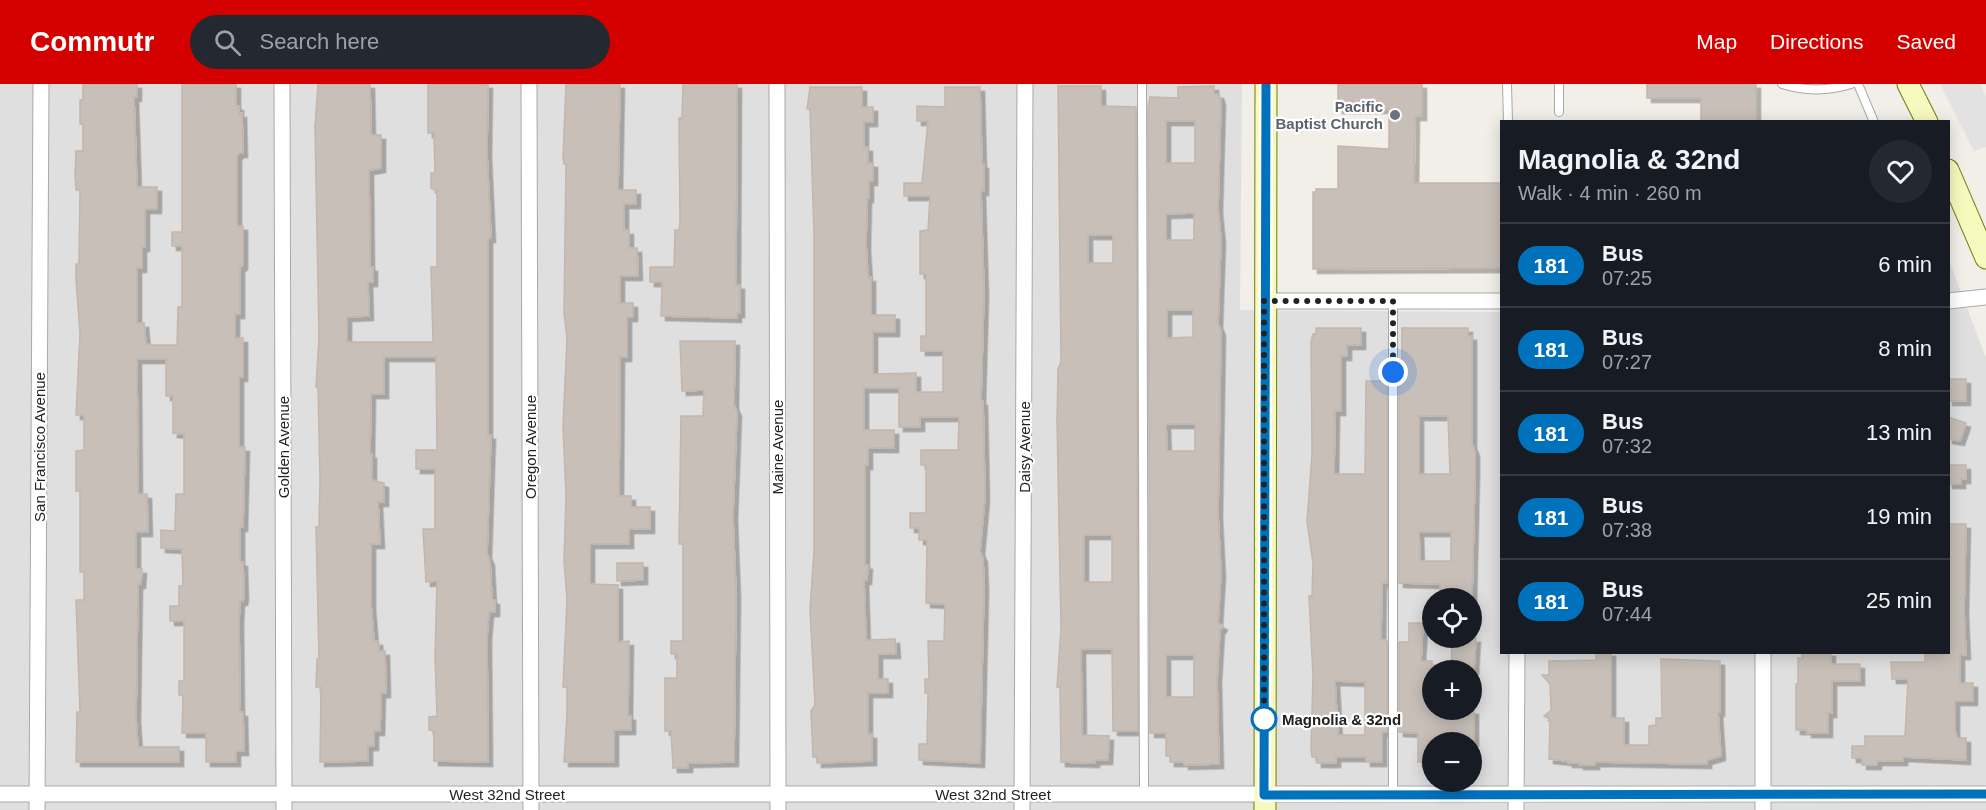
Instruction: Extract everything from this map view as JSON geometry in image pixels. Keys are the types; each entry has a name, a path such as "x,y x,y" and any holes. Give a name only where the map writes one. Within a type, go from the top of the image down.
{"street":[{"name":"San Francisco Avenue","path":"37,810 40,84"},
{"name":"Golden Avenue","path":"282,84 284,802"},
{"name":"Oregon Avenue","path":"529,84 531,802"},
{"name":"Maine Avenue","path":"777,84 778,802"},
{"name":"Daisy Avenue","path":"1023,810 1025,84"},
{"path":"1265,802 1266,84"},
{"path":"1908,84 1926,120"},
{"path":"1950,176 1986,258"},
{"path":"1950,301 1986,297"},
{"path":"1264,301 1500,301"},
{"path":"1516,803 1517,654"},
{"path":"1762,810 1763,654"},
{"name":"West 32nd Street","path":"0,794 284,802 778,802 1022,794 1144,794 1265,802 1393,795 1516,803 1762,794 1986,794"}],"lane":[{"path":"1142,84 1144,794"},
{"path":"1507,84 1508,120"},
{"path":"1558,84 1559,112"},
{"path":"1782,84 1803,90 1839,88 1851,84"},
{"path":"1858,84 1873,120"},
{"path":"1393,301 1393,795"}],"shaded area":[{"path":"0,84 1242,84 1240,310 1500,312 1500,654 1950,654 1950,263 1986,358 1986,810 0,810"},
{"path":"1940,84 1980,84 1986,97 1986,147 1974,151"}],"building":[{"path":"83,84 137,84 137,97 134,97 137,187 157,187 157,209 145,209 145,247 142,247 142,268 137,268 137,323 144,323 146,344 177,345 178,307 182,307 182,246 172,246 172,232 182,232 182,84 236,84 236,106 239,106 239,114 242,113 243,153 237,156 237,226 243,226 243,265 240,268 240,314 235,314 235,338 243,338 243,377 239,377 239,447 245,447 243,527 240,527 240,562 243,562 244,596 243,601 240,601 239,620 240,712 243,712 244,751 236,751 236,762 206,762 206,733 182,733 183,695 179,695 179,681 184,681 184,621 170,621 170,606 179,606 179,586 183,586 182,549 161,548 161,530 175,531 176,494 184,494 184,434 173,433 173,396 166,396 166,359 137,359 138,494 147,494 148,532 136,532 136,569 142,569 141,584 138,584 136,718 138,747 179,747 179,762 76,762 77,712 80,712 76,600 84,600 84,572 80,572 80,491 76,491 76,451 84,450 84,415 76,415 80,334 76,264 79,264 80,190 76,190 75,175 76,151 83,151 80,100 83,100"},
{"path":"318,84 370,84 371,135 381,135 381,168 369,170 370,267 373,267 373,282 368,282 369,316 347,317 347,342 433,342 431,267 437,267 437,191 431,188 431,173 435,173 434,133 428,133 428,84 488,84 487,153 491,238 488,238 488,435 491,435 487,554 490,561 492,600 495,600 495,612 489,612 487,637 488,762 434,761 434,731 429,730 429,717 437,716 435,656 437,581 426,582 423,529 435,529 435,469 416,469 416,450 437,450 436,357 384,357 384,394 371,394 370,454 372,454 372,480 384,483 384,502 378,502 380,544 371,544 371,604 374,641 378,641 379,651 385,651 386,693 381,693 380,731 374,731 374,746 368,746 368,761 320,762 321,687 316,687 317,659 319,659 316,527 319,527 320,479 318,387 316,387 319,338 315,127"},
{"path":"566,84 620,84 618,190 636,190 636,204 624,204 624,230 629,230 629,248 637,248 638,276 620,276 620,303 633,303 633,317 627,317 627,357 620,357 619,496 631,496 631,507 650,507 650,529 629,529 629,544 590,544 590,584 618,585 618,642 629,641 628,716 631,716 631,730 614,730 614,762 564,762 567,714 567,687 563,687 567,599 564,561 566,496 563,426 567,338 564,313 566,164 564,164 563,157"},
{"path":"683,84 737,84 736,285 740,285 740,313 737,313 737,318 661,316 662,282 650,282 650,267 674,267 675,230 679,230 680,222 679,118 682,118"},
{"path":"1338,84 1422,84 1422,116 1415,116 1414,183 1500,183 1500,268 1313,269 1313,192 1316,192 1316,189 1338,189 1338,146 1389,149 1389,109 1338,109"},
{"path":"1647,84 1756,84 1756,120 1701,120 1701,98 1647,98"},
{"path":"1058,86 1101,86 1101,106 1136,107 1138,731 1113,731 1112,649 1081,649 1082,735 1109,736 1108,760 1095,760 1095,763 1061,762 1060,687 1057,687 1061,628 1057,421 1058,369 1061,362","holes":["1088,235 1113,235 1113,263 1088,263","1084,535 1112,535 1112,582 1084,582"]},
{"path":"1214,86 1214,94 1219,94 1221,101 1218,209 1221,239 1218,324 1221,331 1218,514 1221,573 1218,623 1223,626 1220,630 1217,679 1219,764 1184,765 1184,762 1170,762 1170,756 1166,756 1166,733 1150,733 1148,107 1150,97 1178,98 1178,87","holes":["1166,121 1195,121 1195,163 1166,163","1194,213 1194,240 1166,240 1166,214","1167,310 1193,310 1193,337 1167,338","1166,424 1195,424 1195,451 1167,451","1166,655 1194,655 1194,697 1166,697"]},
{"path":"810,87 862,87 862,107 873,107 873,122 864,122 864,147 868,147 868,163 873,163 873,181 869,181 869,198 867,198 866,244 868,278 871,277 871,315 895,315 895,332 873,332 873,374 916,373 916,392 943,392 943,351 921,351 921,336 926,336 926,274 920,274 920,231 928,230 930,196 904,196 904,183 922,183 928,121 917,121 917,106 945,107 945,87 980,87 982,164 984,164 984,191 981,191 984,292 981,401 983,401 985,497 980,551 983,558 984,588 980,763 919,760 919,744 927,744 928,693 925,693 925,679 929,679 928,641 944,641 945,604 926,603 927,540 919,540 919,528 910,528 910,513 926,513 926,465 921,465 921,450 958,450 959,417 920,417 920,427 899,427 899,388 864,388 864,430 894,430 894,448 868,448 868,465 865,465 865,565 868,565 867,580 864,580 866,640 895,639 896,654 878,654 878,679 888,679 888,693 868,693 868,734 872,734 872,761 817,763 817,757 813,757 811,711 815,705 810,610 814,550 814,236 810,109 807,109"},
{"path":"1316,328 1361,328 1361,345 1347,345 1347,356 1341,356 1341,411 1335,411 1334,474 1365,474 1366,381 1387,381 1387,583 1382,583 1381,639 1387,641 1387,732 1382,732 1382,762 1366,762 1366,757 1336,757 1336,763 1317,763 1317,757 1312,757 1313,676 1309,596 1312,596 1313,563 1307,522 1312,454 1311,342 1313,334 1316,334","holes":["1335,681 1365,682 1365,735 1338,735"]},
{"path":"1402,328 1468,328 1468,336 1472,336 1472,444 1475,452 1472,588 1440,588 1440,584 1399,583 1399,381 1402,381","holes":["1419,416 1448,416 1450,474 1419,474","1419,532 1451,532 1451,561 1420,561"]},
{"path":"680,341 735,341 734,405 737,412 733,516 736,594 734,762 688,763 688,768 673,768 671,731 665,731 665,678 677,678 677,654 671,654 671,641 683,641 683,544 679,544 681,416 703,416 704,390 682,391"},
{"path":"1950,379 1966,379 1966,401 1950,401"},
{"path":"1950,418 1966,423 1960,441 1950,439"},
{"path":"1950,465 1966,465 1966,479 1961,479 1961,484 1950,484"},
{"path":"1950,524 1966,524 1964,611 1966,655 1960,655 1960,683 1973,683 1973,701 1955,701 1955,731 1957,738 1966,738 1966,760 1903,757 1903,761 1877,761 1877,765 1862,765 1862,758 1852,758 1852,746 1865,746 1865,736 1905,736 1908,679 1892,679 1891,662 1925,662 1925,654 1950,654"},
{"path":"617,563 643,563 643,580 617,581"},
{"path":"1409,623 1422,623 1422,720 1474,720 1474,732 1422,732 1422,762 1418,762 1418,733 1399,732 1399,642 1409,642"},
{"path":"1452,648 1475,648 1475,660 1451,660"},
{"path":"1596,654 1611,654 1611,718 1624,718 1624,745 1649,745 1649,726 1656,725 1656,718 1662,718 1661,659 1720,661 1720,712 1718,712 1721,756 1707,760 1707,764 1595,762 1595,765 1579,765 1579,763 1549,759 1550,719 1544,716 1551,710 1550,684 1542,675 1549,675 1549,661 1596,660"},
{"path":"1802,654 1831,654 1831,664 1860,664 1860,681 1832,681 1832,713 1828,713 1828,733 1807,733 1807,730 1796,730 1798,658 1802,658"}],"bus line":[{"name":"181","path":"1266,84 1264,795 1986,794"}],"place":[{"name":"Pacific Baptist Church","path":"1395,115"},
{"name":"Magnolia & 32nd","path":"1264,719"}],"route":[{"path":"1264,719 1264,726 1264,301 1393,301 1393,372"}]}
